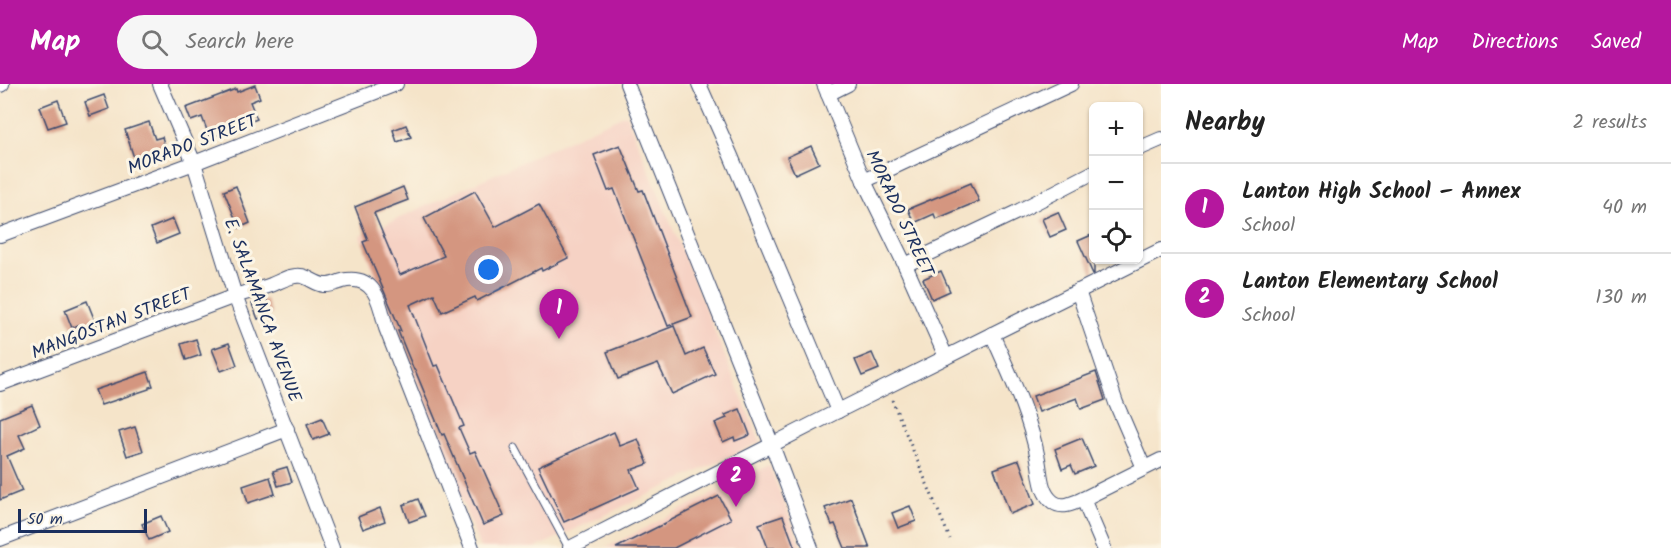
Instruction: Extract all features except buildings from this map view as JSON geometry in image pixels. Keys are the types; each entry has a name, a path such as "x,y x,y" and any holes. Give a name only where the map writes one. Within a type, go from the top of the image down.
{"street":[{"name":"E. SALAMANCA AVENUE","path":"160,84 194,163 236,296 332,548"},
{"name":"MORADO STREET","path":"0,235 194,163 396,84"},
{"path":"627,84 812,548"},
{"path":"699,84 838,411"},
{"path":"826,89 848,84"},
{"path":"864,181 1071,84"},
{"name":"MORADO STREET","path":"826,89 864,181 946,357"},
{"path":"1143,147 1161,139"},
{"path":"905,265 1015,213 1089,175"},
{"path":"570,548 1161,250"},
{"name":"MANGOSTAN STREET","path":"0,384 288,277 301,276 322,285 345,280 361,280 373,289 402,370 472,548"},
{"path":"1078,291 1116,403 1144,468"},
{"path":"992,334 1026,413 1043,488 1049,498 1057,504 1071,504 1083,499 1161,459"},
{"path":"0,539 287,429"},
{"path":"1083,499 1104,548"}],"lane":[{"path":"515,448 570,548"}],"path":[{"path":"887,387 950,538"}],"shaded area":[{"path":"626,114 760,442 535,548 480,548 360,236"},
{"path":"769,465 802,548 606,548"}],"place":[{"name":"Lanton High School – Annex","path":"559,339"},
{"name":"Lanton Elementary School","path":"736,507"}]}
